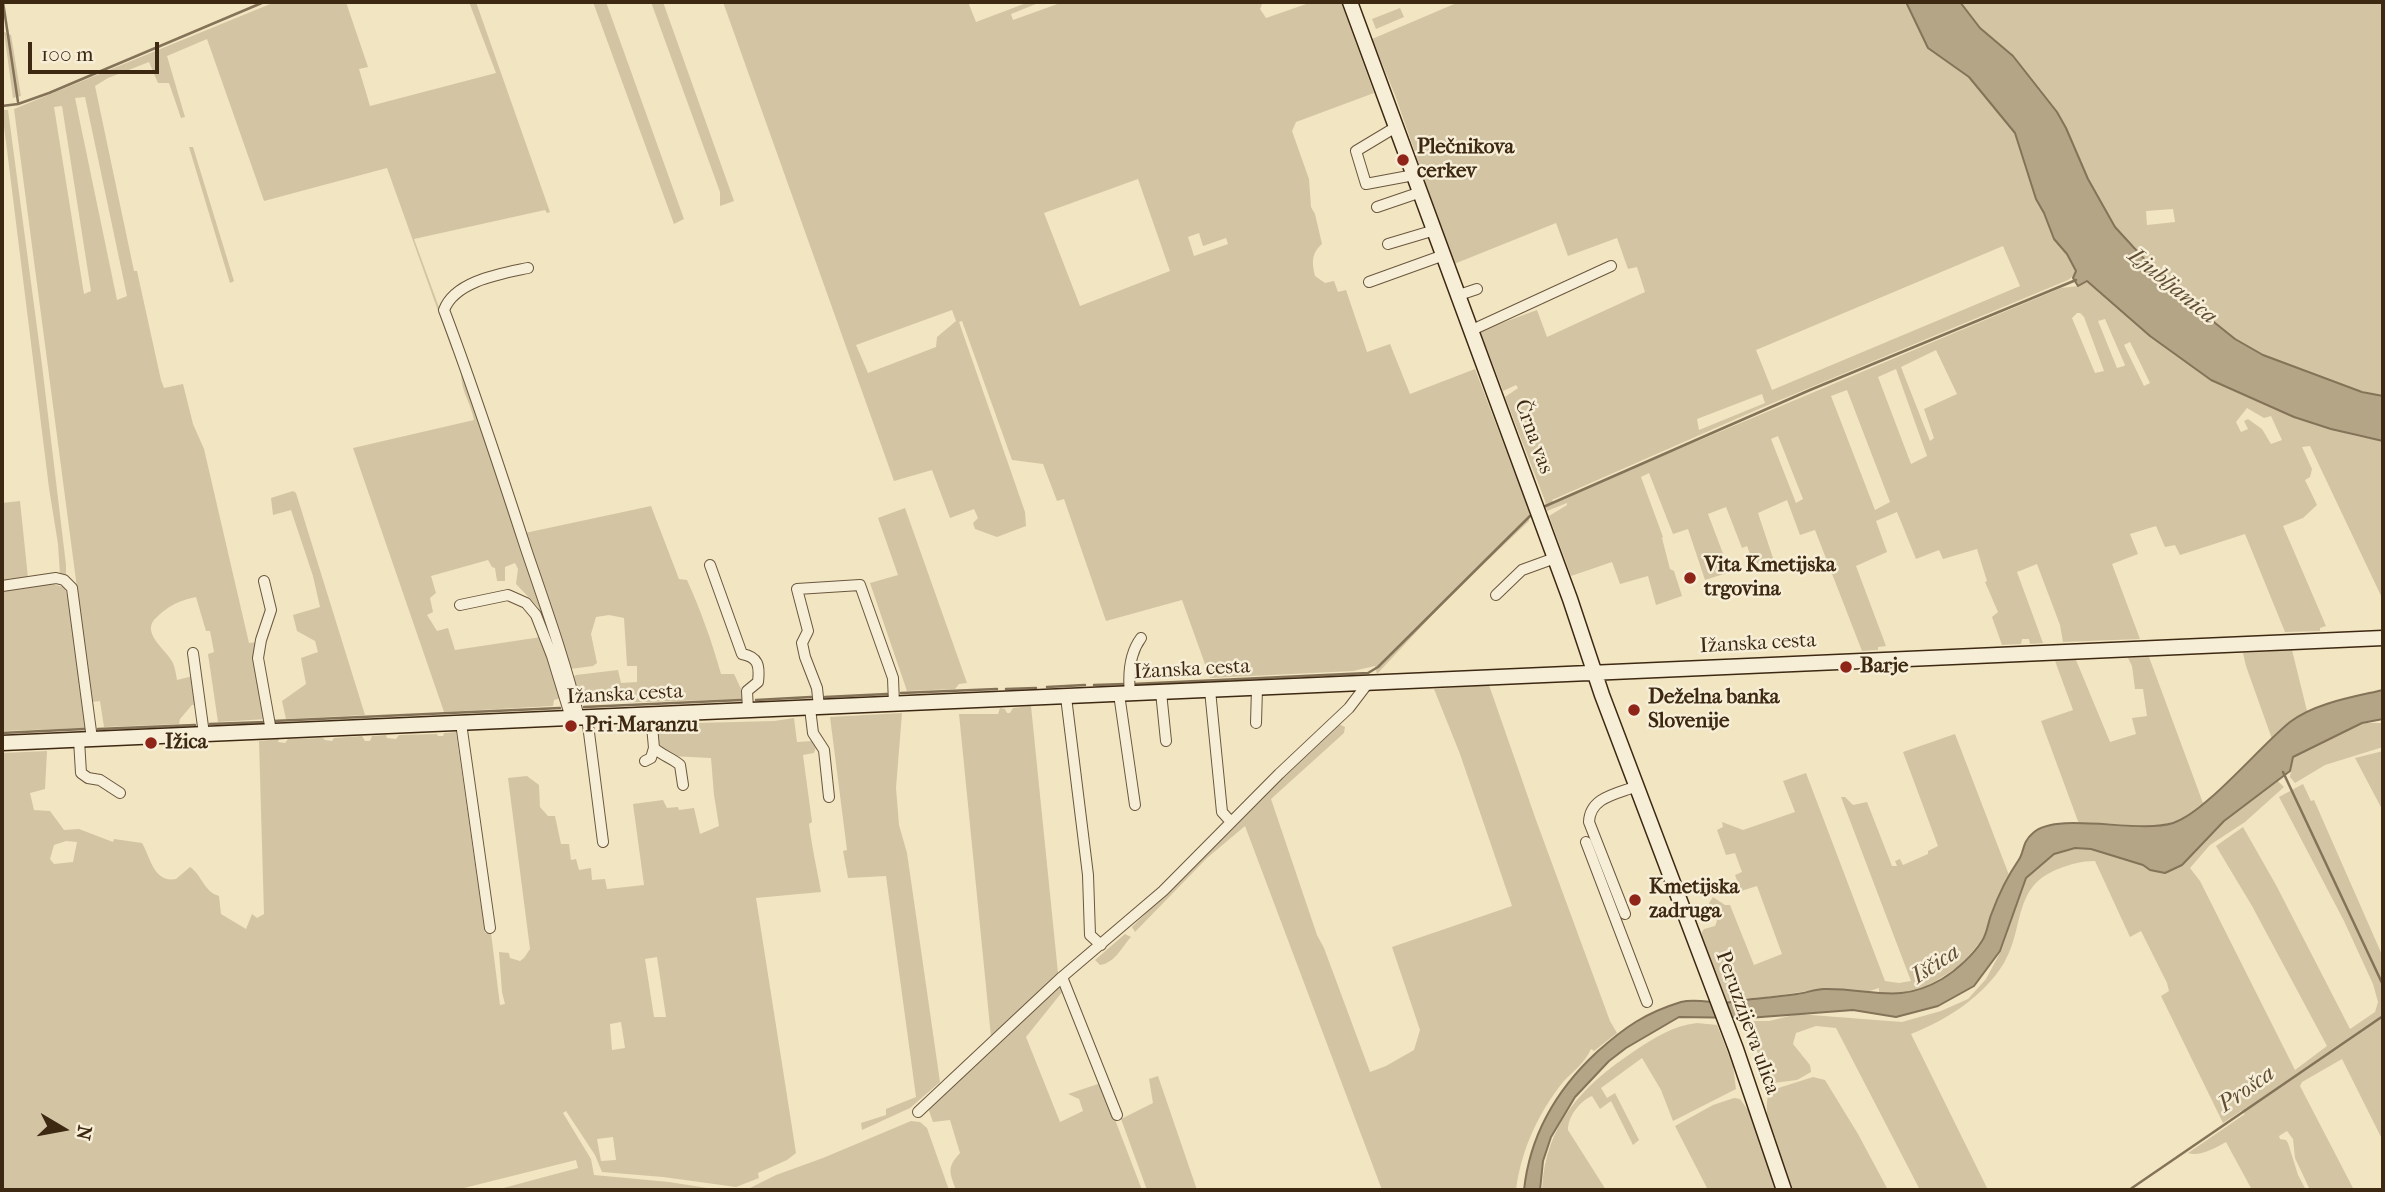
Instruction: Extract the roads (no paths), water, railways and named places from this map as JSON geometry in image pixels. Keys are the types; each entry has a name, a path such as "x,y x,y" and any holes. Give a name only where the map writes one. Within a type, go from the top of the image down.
{"street":[{"name":"Črna vas","path":"1350,2 1538,510 1582,632 1594,674"},
{"path":"1396,127 1356,151 1366,184 1414,175"},
{"path":"1377,207 1420,192"},
{"path":"1388,244 1434,230"},
{"path":"1369,282 1444,255"},
{"path":"1472,330 1611,266"},
{"path":"528,268 495,275 462,289 448,298 443,310 469,378 564,662 579,718 603,842"},
{"path":"1458,295 1477,289"},
{"path":"1496,595 1522,570 1555,558"},
{"path":"710,565 742,654 756,659 758,682 747,691 747,710"},
{"path":"2,586 56,578 64,579 72,588 86,740 81,773 88,778 100,780 120,793"},
{"path":"264,581 271,610 258,658 271,731"},
{"path":"829,797 824,750 813,733 817,688 802,643 807,631 797,589 860,585 893,678 894,704"},
{"path":"460,605 508,595 526,603 536,615 579,718"},
{"path":"1135,805 1125,694 1134,648 1141,638"},
{"name":"Ižanska cesta","path":"2,743 2383,638"},
{"path":"192,653 204,734"},
{"name":"Peruzzijeva ulica","path":"1594,674 1736,1049 1784,1190"},
{"path":"918,1112 1062,977 1163,891 1349,708 1368,683"},
{"path":"1256,723 1257,688"},
{"path":"1210,690 1222,812 1231,822"},
{"path":"1161,692 1166,741"},
{"path":"1066,697 1088,875 1090,935 1101,945"},
{"path":"645,761 651,758 654,748 651,715"},
{"path":"461,723 490,928"},
{"path":"654,748 680,765 683,785"},
{"path":"1625,914 1589,822 1590,813 1599,800 1637,786"},
{"path":"1586,842 1647,1002"},
{"path":"1062,977 1117,1115"}],"waterway":[{"path":"3,2 18,102"},
{"path":"2,106 18,104 49,93 264,2"},
{"path":"1541,508 1810,390 2076,280"},
{"path":"1133,684 1368,673 1378,667 1533,513"},
{"path":"1094,685 1125,684"},
{"path":"1047,687 1085,685"},
{"path":"1006,689 1036,688"},
{"path":"901,693 997,689"},
{"path":"825,697 887,694"},
{"path":"756,700 811,697"},
{"path":"584,707 741,700"},
{"path":"273,721 560,708"},
{"path":"210,724 266,722"},
{"path":"98,729 195,725"},
{"path":"2,733 84,729"},
{"name":"Prošca","path":"2283,772 2383,985"},
{"name":"Prošca","path":"2129,1190 2383,1016"}],"place":[{"name":"Plečnikova cerkev","path":"1403,160"},
{"name":"Vita Kmetijska trgovina","path":"1690,578"},
{"name":"Barje","path":"1846,667"},
{"name":"Deželna banka Slovenije","path":"1634,710"},
{"name":"Pri Maranzu","path":"571,726"},
{"name":"Ižica","path":"151,743"},
{"name":"Kmetijska zadruga","path":"1635,900"}],"water label":[{"name":"Ljubljanica","path":"2172,287"},
{"name":"Iščica","path":"1936,965"}]}
